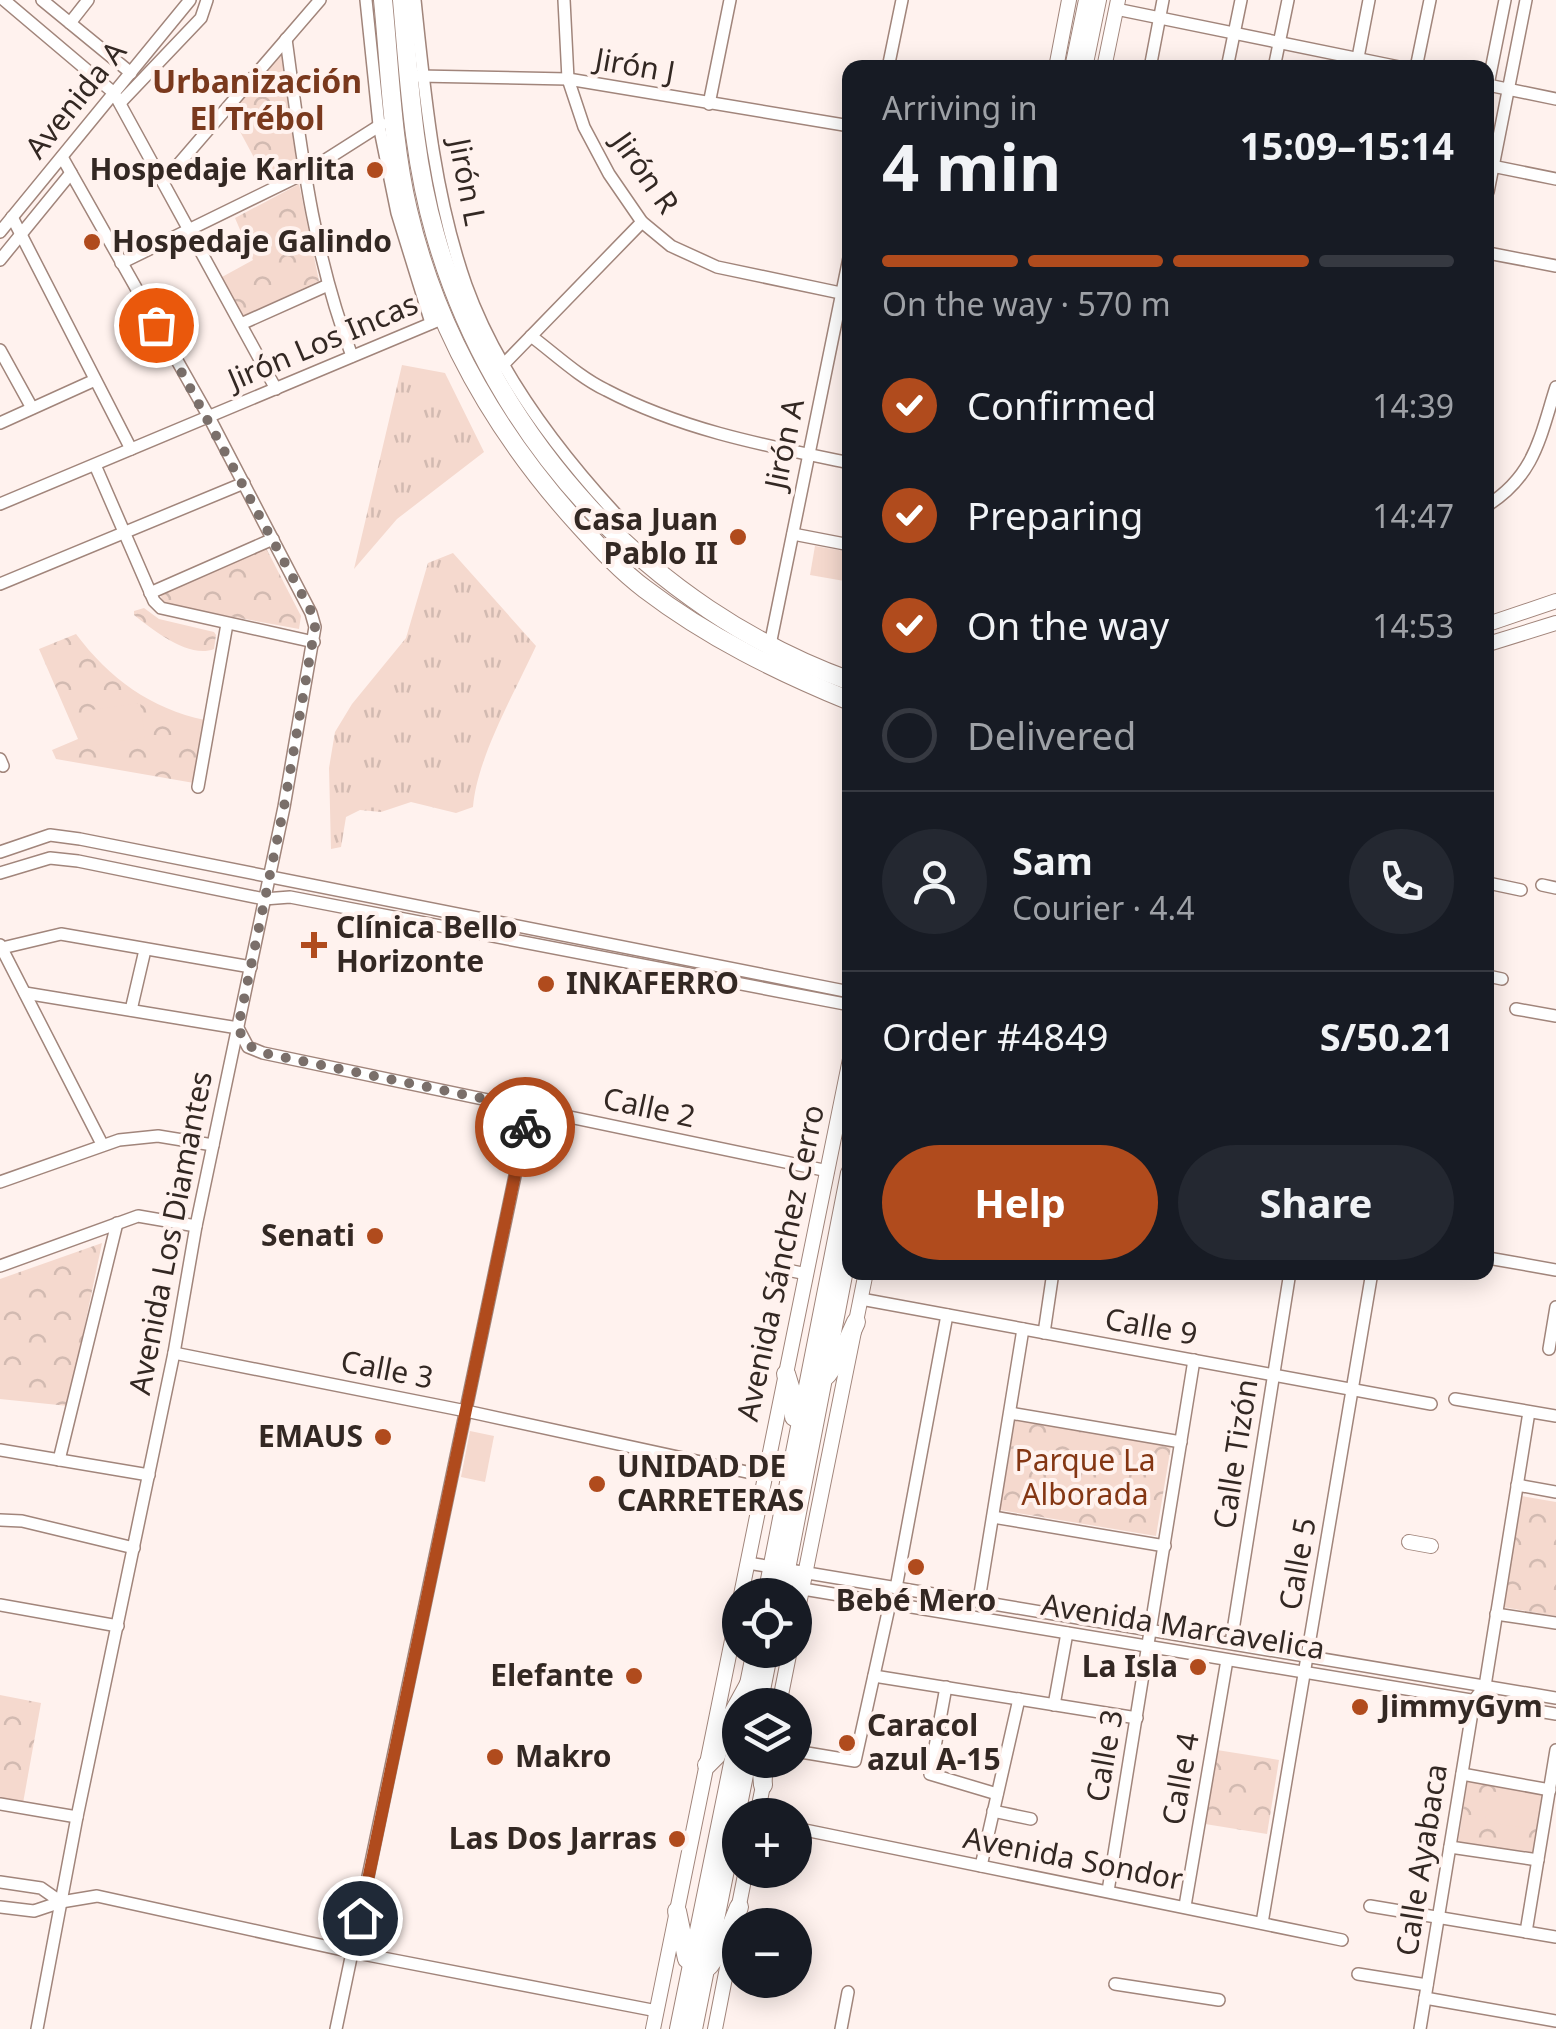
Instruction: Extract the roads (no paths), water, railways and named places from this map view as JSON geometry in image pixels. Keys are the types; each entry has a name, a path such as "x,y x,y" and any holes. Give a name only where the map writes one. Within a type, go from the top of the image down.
{"highway":[{"path":"384,0 387,121 437,321 491,375 541,451 621,530 655,571 698,603 842,687"},
{"path":"402,0 435,203 435,234 460,307 525,461 603,552 641,587 722,641 798,680 842,688"},
{"path":"416,242 435,234"},
{"path":"603,552 621,530"},
{"name":"Avenida Sánchez Cerro","path":"780,1578 795,1448 842,1213"},
{"name":"Avenida Sánchez Cerro","path":"775,1578 823,1379 842,1280"},
{"path":"823,1379 842,1355 856,1322"},
{"path":"786,1374 795,1408 795,1448"},
{"path":"707,1765 716,1756 726,1726 749,1684 752,1668"},
{"path":"749,1684 750,1688"},
{"path":"679,2029 730,1778"},
{"path":"693,2029 743,1778"},
{"path":"763,1778 763,1785"},
{"path":"704,1975 739,1906"},
{"path":"677,1911 686,1941 686,1991"}],"main road":[{"path":"1058,60 1069,0"},
{"path":"1074,60 1086,0"},
{"path":"1087,60 1099,0"},
{"path":"1106,60 1117,5"},
{"path":"1494,622 1556,598"},
{"path":"1494,642 1556,623"},
{"name":"Avenida Sánchez Cerro","path":"745,1578 842,1100"},
{"path":"805,1578 865,1280"},
{"path":"1409,1542 1431,1546"},
{"name":"Avenida Sánchez Cerro","path":"654,2029 727,1668"},
{"path":"760,1798 763,1785"},
{"path":"714,2029 742,1888"}],"street":[{"path":"4,0 117,98 276,389"},
{"path":"42,0 130,73"},
{"path":"70,23 88,0"},
{"name":"Avenida A","path":"0,232 117,98 130,73 190,0"},
{"path":"117,98 200,18 207,0"},
{"path":"164,181 320,0"},
{"path":"366,0 406,246 437,321"},
{"path":"415,0 416,76"},
{"name":"Jirón R","path":"564,0 568,79 584,127 609,174 642,222 671,246 717,267 842,293"},
{"path":"709,104 730,0"},
{"path":"890,60 902,0"},
{"path":"1152,60 1163,0"},
{"path":"1229,60 1240,0"},
{"path":"1276,60 1288,0"},
{"path":"1358,60 1369,0"},
{"path":"1418,60 1430,0"},
{"path":"1493,60 1505,0"},
{"path":"1494,156 1526,0"},
{"path":"1117,5 1346,60"},
{"path":"286,39 313,228 352,356"},
{"name":"Jirón J","path":"416,76 568,79 842,125"},
{"path":"1494,86 1556,99"},
{"path":"123,266 305,174 387,121"},
{"path":"62,157 206,413"},
{"path":"1494,166 1556,179"},
{"path":"0,260 70,173"},
{"name":"Jirón L","path":"435,203 466,284 491,375"},
{"path":"12,217 130,450"},
{"path":"491,375 642,222"},
{"path":"1494,253 1556,266"},
{"path":"241,324 328,285"},
{"name":"Jirón A","path":"770,646 842,311"},
{"name":"Jirón Los Incas","path":"0,504 130,450 206,413 276,389 437,321"},
{"path":"531,336 602,389 648,410 692,426 842,460"},
{"path":"0,350 32,408"},
{"path":"0,423 95,380"},
{"path":"1494,501 1512,488 1532,462 1556,387"},
{"name":"Avenida Los Diamantes","path":"38,2029 60,1902 174,1353 314,642 312,613 206,413"},
{"path":"94,464 150,593 162,608 314,642"},
{"path":"0,584 244,483"},
{"path":"792,534 842,543"},
{"path":"150,593 273,539"},
{"path":"198,787 228,624"},
{"path":"0,852 50,836 136,848 269,878 842,990"},
{"path":"0,873 50,858 78,860 264,900 290,897 842,1004"},
{"path":"1494,884 1520,890"},
{"path":"1542,886 1556,888"},
{"path":"436,926 439,912"},
{"path":"462,930 464,916"},
{"path":"102,1144 1,946 61,934 250,967"},
{"path":"131,1010 145,950"},
{"path":"1494,977 1502,979"},
{"path":"25,993 238,1028"},
{"path":"1516,1010 1556,1016"},
{"name":"Calle 2","path":"238,1028 248,1046 263,1053 828,1171"},
{"path":"336,2029 529,1108"},
{"path":"0,1182 102,1144 158,1136 213,1145"},
{"path":"0,1266 138,1216 196,1226"},
{"path":"59,1460 117,1222"},
{"path":"1494,1259 1556,1270"},
{"path":"782,1270 806,1274"},
{"path":"1044,1333 1052,1280"},
{"name":"Calle Tizón","path":"1231,1643 1289,1280"},
{"name":"Calle 5","path":"1262,1923 1371,1280"},
{"name":"Calle 9","path":"861,1299 1431,1404"},
{"path":"1550,1349 1556,1308"},
{"path":"896,1588 948,1315"},
{"path":"979,1600 1023,1329"},
{"name":"Calle 3","path":"174,1353 765,1476"},
{"path":"1151,1629 1194,1360"},
{"path":"1455,1400 1556,1416"},
{"path":"1474,1700 1485,1686 1529,1412"},
{"path":"1010,1413 1181,1442"},
{"path":"0,1450 149,1475"},
{"path":"1517,1485 1556,1492"},
{"path":"992,1517 1164,1546"},
{"path":"0,1520 134,1548"},
{"path":"748,1562 798,1578"},
{"name":"Avenida Marcavelica","path":"812,1582 979,1600 1556,1698"},
{"name":"Avenida Marcavelica","path":"812,1583 890,1604 1556,1714"},
{"path":"812,1753 856,1760 890,1604"},
{"path":"0,1605 118,1626"},
{"path":"1004,1623 1007,1605"},
{"path":"1496,1614 1556,1622"},
{"name":"Calle 3","path":"1108,1892 1151,1629"},
{"path":"1054,1705 1066,1633"},
{"name":"Calle 4","path":"1185,1906 1227,1660"},
{"path":"874,1676 1137,1718"},
{"path":"946,1687 930,1774 997,1794"},
{"path":"981,1866 1019,1699"},
{"name":"Calle Ayabaca","path":"1420,2029 1474,1700"},
{"path":"1526,1932 1556,1750"},
{"path":"1462,1774 1550,1790"},
{"path":"0,1804 78,1817"},
{"path":"993,1811 1031,1820"},
{"name":"Avenida Sondor","path":"812,1831 1342,1940"},
{"path":"1450,1847 1538,1860"},
{"path":"0,1882 41,1888 60,1902"},
{"path":"0,1907 34,1911 97,1896 352,1952 657,2010"},
{"path":"1370,1906 1556,1937"},
{"path":"1358,1974 1556,2022"},
{"path":"1116,1984 1218,2000"},
{"path":"841,2029 848,1992"}],"place":[{"name":"Hospedaje Karlita","path":"375,170"},
{"name":"Hospedaje Galindo","path":"92,242"},
{"name":"Casa Juan Pablo II","path":"738,537"},
{"name":"Clínica Bello Horizonte","path":"314,945"},
{"name":"INKAFERRO","path":"546,984"},
{"name":"Senati","path":"375,1236"},
{"name":"EMAUS","path":"383,1437"},
{"name":"UNIDAD DE CARRETERAS","path":"597,1484"},
{"name":"Bebé Mero","path":"916,1567"},
{"name":"La Isla","path":"1198,1667"},
{"name":"Elefante","path":"634,1676"},
{"name":"JimmyGym","path":"1360,1707"},
{"name":"Caracol azul A-15","path":"847,1743"},
{"name":"Makro","path":"495,1757"},
{"name":"Las Dos Jarras","path":"677,1839"}],"district":[{"name":"Urbanización El Trébol","path":"257,100"}],"park label":[{"name":"Parque La Alborada","path":"1085,1478"}]}
